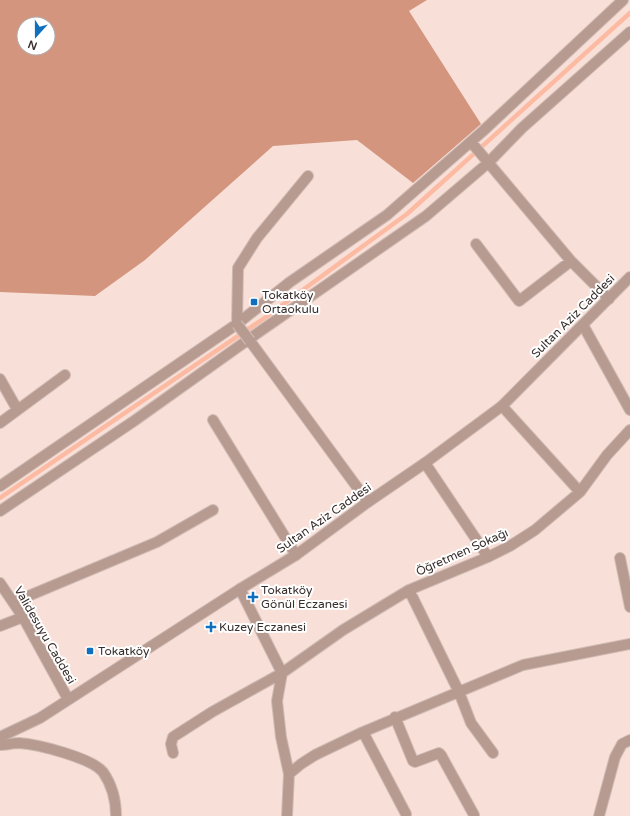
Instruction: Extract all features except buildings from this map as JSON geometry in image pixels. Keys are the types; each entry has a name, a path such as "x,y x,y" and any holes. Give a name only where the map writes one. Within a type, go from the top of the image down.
{"street":[{"path":"0,486 237,324 290,282 387,215 471,142 623,0"},
{"path":"0,511 134,421 426,216 488,163 522,128 630,32"},
{"path":"471,142 571,261 609,300"},
{"path":"308,176 257,238 238,268 237,324 368,502"},
{"path":"476,244 519,301 571,261"},
{"name":"Sultan Aziz Caddesi","path":"0,737 40,718 240,589 296,555 368,502 425,463 502,406 609,300 630,277"},
{"path":"583,325 630,410"},
{"path":"0,423 65,375"},
{"path":"0,379 17,409"},
{"path":"502,406 580,492"},
{"path":"214,420 296,555"},
{"name":"Öğretmen Sokağı","path":"173,753 171,744 173,737 212,712 282,673 343,630 410,590 488,557 510,546 535,530 580,492 607,455 630,430"},
{"path":"425,463 488,557"},
{"path":"14,602 157,542 213,510"},
{"path":"620,558 630,607"},
{"name":"Validesuyu Caddesi","path":"0,583 23,617 68,699"},
{"path":"240,589 282,673 277,701 281,737 289,774 287,816"},
{"path":"410,590 459,692 471,723 493,753"},
{"path":"0,626 23,617"},
{"path":"289,774 300,764 315,755 395,717 523,665 630,644"},
{"path":"395,717 414,761 415,762 439,753 441,754 474,815"},
{"path":"363,732 406,814"},
{"path":"599,816 615,756 622,744 630,740"},
{"path":"0,745 18,743 54,750 84,759 102,771 113,790 116,816"}],"shaded area":[{"path":"0,0 427,0 409,11 481,124 413,183 357,140 273,146 145,260 95,296 0,292"}],"waterway":[{"path":"0,498 263,319 407,214 630,13"}],"place":[{"name":"Tokatköy Ortaokulu","path":"254,302"},
{"name":"Tokatköy Gönül Eczanesi","path":"253,597"},
{"name":"Kuzey Eczanesi","path":"211,627"},
{"name":"Tokatköy","path":"90,651"}]}
